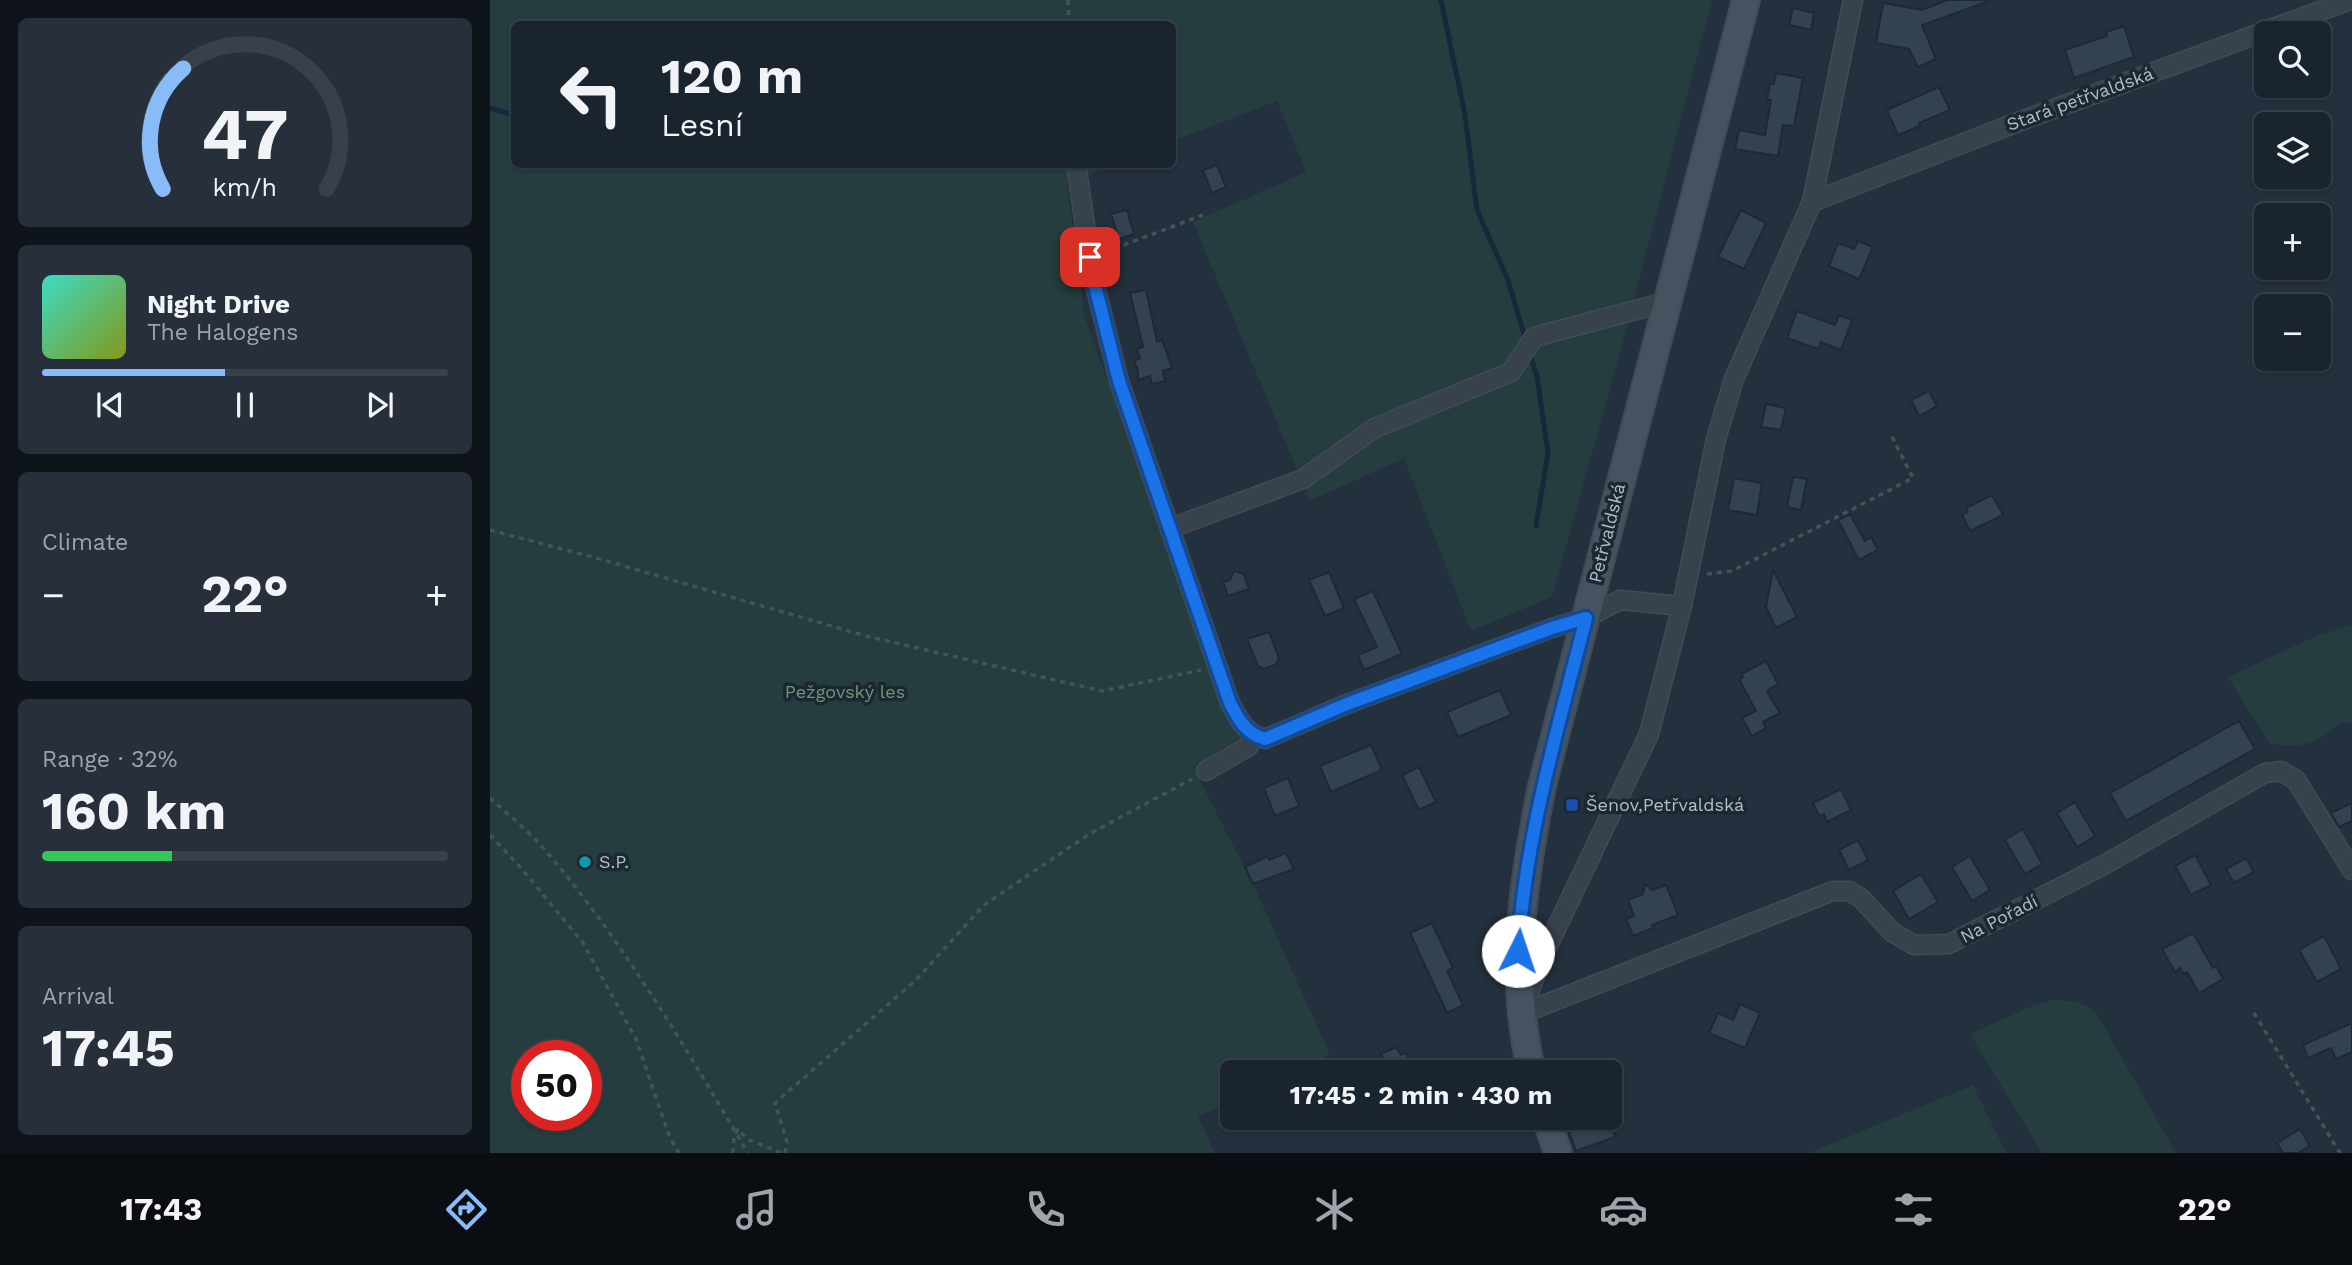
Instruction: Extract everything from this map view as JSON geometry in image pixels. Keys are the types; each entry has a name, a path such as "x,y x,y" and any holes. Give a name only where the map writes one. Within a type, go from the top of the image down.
{"main road":[{"name":"Petřvaldská","path":"1530,1060 1521,1014 1518,951 1532,835 1542,786 1746,0"},
{"path":"1550,1130 1558,1153"}],"street":[{"path":"1521,1014 1542,958 1649,734 1682,606 1716,439 1734,379 1812,202 1853,0"},
{"name":"Stará petřvaldská","path":"1812,202 2018,122 2350,0"},
{"path":"1077,170 1092,274 1119,381 1230,703 1240,723 1253,736 1265,739 1347,704 1552,628 1586,618 1620,600 1682,606"},
{"path":"1171,528 1303,479 1375,428 1511,372 1534,337 1666,302"},
{"path":"1206,771 1249,746 1253,736"},
{"name":"Na Pořadí","path":"1521,1014 1833,891 1849,891 1861,898 1892,932 1914,944 1949,944 2102,866 2265,773 2281,771 2296,780 2352,870"}],"path":[{"path":"1068,0 1069,21"},
{"path":"1090,257 1203,215"},
{"path":"1688,576 1732,571 1913,478 1891,435"},
{"path":"490,530 866,636 1102,691 1217,666"},
{"path":"733,1153 734,1137 738,1129 747,1139 783,1153 787,1142 775,1103 916,980 985,905 1091,833 1206,771"},
{"path":"490,798 544,849 615,940 748,1153"},
{"path":"490,835 583,943 636,1039 670,1138 680,1153"},
{"path":"2254,1013 2340,1153"}],"green space":[{"name":"Pežgovský les","path":"490,0 1712,0 1620,353 1552,597 1471,631 1404,458 1310,501 1193,222 1306,172 1277,101 1176,140 1176,21 511,21 511,168 1105,168 1067,183 1085,319 1241,738 1193,767 1253,884 1330,1054 1317,1060 1220,1060 1220,1106 1198,1117 1215,1153 490,1153"},
{"path":"2352,625 2352,723 2339,724 2317,740 2304,744 2282,746 2269,743 2228,677 2316,636"},
{"path":"2054,1000 2077,1002 2097,1014 2176,1153 2042,1153 1970,1034 2034,1005"},
{"path":"1973,1085 2006,1153 1809,1153"}],"building":[{"path":"1947,0 1987,2 1922,25 1936,59 1918,67 1909,49 1876,43 1883,3 1922,10"},
{"path":"1793,8 1814,13 1811,30 1789,25"},
{"path":"2124,26 2134,57 2074,78 2065,50 2107,36 2106,32"},
{"path":"1776,73 1803,78 1794,126 1783,125 1778,156 1735,149 1739,130 1765,135 1771,100 1767,100 1770,84 1774,84"},
{"path":"1939,87 1950,110 1898,135 1887,110"},
{"path":"1217,165 1226,187 1212,193 1203,170"},
{"path":"1127,210 1134,234 1119,239 1111,214"},
{"path":"1741,210 1766,223 1744,269 1718,257"},
{"path":"1858,241 1873,247 1859,279 1829,266 1838,243 1854,249"},
{"path":"1146,290 1157,342 1162,340 1172,368 1163,371 1165,381 1152,384 1150,376 1138,380 1134,361 1140,358 1137,349 1143,347 1130,293"},
{"path":"1797,311 1835,325 1839,315 1852,320 1841,350 1821,342 1818,349 1787,338"},
{"path":"1929,391 1937,406 1919,416 1911,400"},
{"path":"1766,404 1786,408 1781,430 1761,427"},
{"path":"1793,477 1807,479 1801,510 1787,507"},
{"path":"1734,478 1762,483 1757,515 1728,510"},
{"path":"1992,495 2003,515 1970,531 1962,515 1968,512 1966,508"},
{"path":"1850,514 1865,541 1871,537 1878,550 1859,560 1838,520"},
{"path":"1773,570 1797,617 1776,628 1766,607"},
{"path":"1234,571 1244,574 1249,589 1228,596 1223,582 1230,580"},
{"path":"1329,572 1344,608 1325,616 1309,580"},
{"path":"1373,591 1402,654 1364,670 1358,655 1377,647 1354,599"},
{"path":"1269,632 1279,658 1276,664 1264,669 1258,666 1247,639"},
{"path":"1766,661 1778,684 1767,691 1780,713 1763,722 1766,728 1752,736 1742,718 1756,711 1739,679 1743,677 1741,674"},
{"path":"1500,690 1511,715 1458,737 1447,712"},
{"path":"2239,721 2255,749 2126,821 2110,793"},
{"path":"1371,745 1382,770 1331,792 1320,766"},
{"path":"1419,767 1436,802 1419,810 1402,775"},
{"path":"1288,778 1299,806 1275,816 1264,788"},
{"path":"1841,789 1851,810 1827,822 1824,814 1819,816 1813,803"},
{"path":"2075,802 2095,836 2077,847 2057,813"},
{"path":"2352,803 2352,821 2339,827 2331,813"},
{"path":"2023,829 2042,864 2025,874 2005,840"},
{"path":"1858,840 1868,860 1849,870 1839,850"},
{"path":"1286,853 1294,869 1253,884 1245,867 1268,856 1269,860"},
{"path":"2195,855 2211,885 2191,895 2175,866"},
{"path":"1970,856 1990,890 1972,901 1952,867"},
{"path":"2246,858 2254,872 2234,883 2226,869"},
{"path":"1921,874 1938,902 1909,919 1893,891"},
{"path":"1645,884 1652,890 1666,885 1678,915 1633,936 1626,919 1634,916 1628,900 1643,894"},
{"path":"1432,923 1453,968 1447,971 1463,1005 1447,1013 1410,933"},
{"path":"2193,933 2213,968 2216,966 2223,979 2199,993 2187,972 2184,974 2180,968 2175,972 2162,949"},
{"path":"2324,936 2341,969 2317,982 2299,950"},
{"path":"1740,1004 1760,1013 1745,1048 1709,1033 1718,1013 1733,1020"},
{"path":"2352,1023 2352,1052 2336,1059 2331,1048 2308,1058 2303,1045"},
{"path":"1396,1047 1401,1055 1406,1053 1410,1060 1384,1060 1381,1054"},
{"path":"2300,1129 2310,1146 2298,1153 2283,1153 2277,1143"},
{"path":"1568,1130 1613,1130 1615,1137 1576,1151"}],"waterway":[{"path":"1441,0 1465,115 1477,210 1508,280 1526,341"},
{"path":"490,108 511,114"},
{"path":"1529,350 1537,377 1548,453 1536,526"}],"place":[{"name":"Šenov,Petřvaldská","path":"1572,805"},
{"name":"S.P.","path":"585,862"}],"route":[{"path":"1090,257 1119,381 1230,703 1240,723 1253,736 1265,739 1347,704 1552,628 1586,618 1542,786 1524,890 1518,951"}]}
